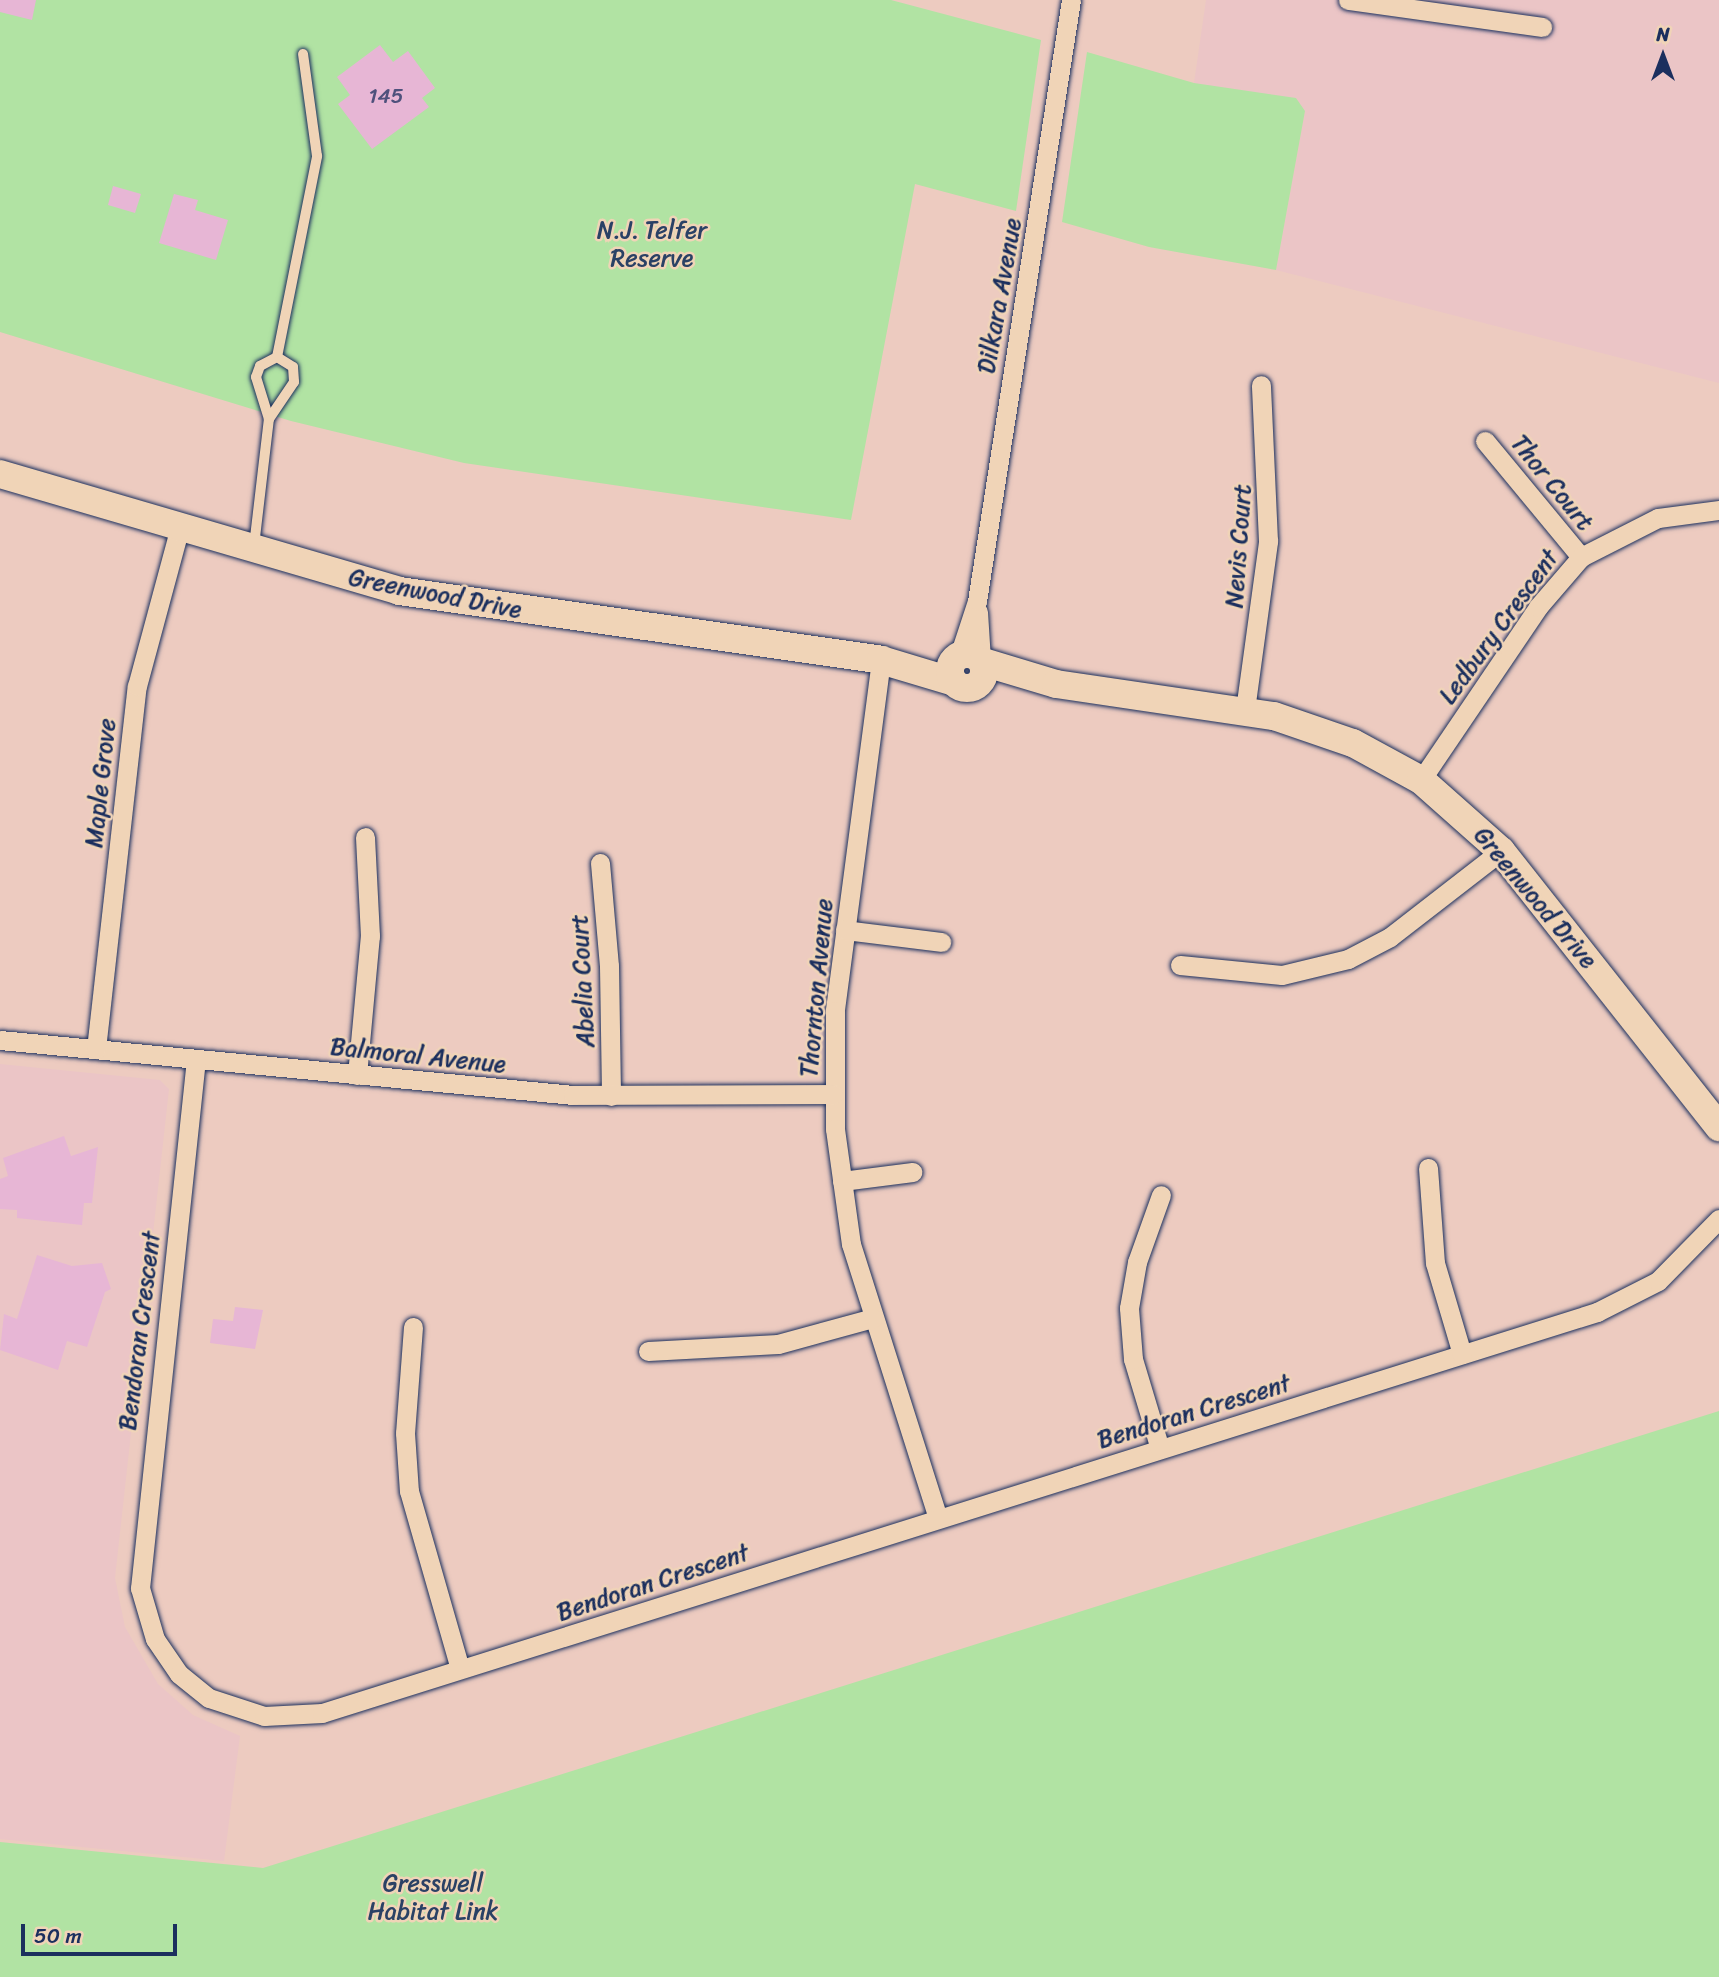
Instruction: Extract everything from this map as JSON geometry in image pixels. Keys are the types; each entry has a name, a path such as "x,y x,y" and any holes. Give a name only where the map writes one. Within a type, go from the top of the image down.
{"street":[{"name":"Dilkara Avenue","path":"968,667 1071,0"},
{"path":"1348,0 1466,8 1542,27"},
{"name":"Nevis Court","path":"1245,710 1268,541 1261,385"},
{"name":"Thor Court","path":"1485,441 1581,557"},
{"name":"Greenwood Drive","path":"0,474 253,550 431,598 881,660 968,667 1056,684 1245,710 1353,743 1420,780 1501,851 1719,1127"},
{"name":"Ledbury Crescent","path":"1420,780 1538,607 1581,557 1658,518 1719,510"},
{"name":"Maple Grove","path":"96,1049 136,697 180,527"},
{"name":"Thornton Avenue","path":"881,660 845,930 833,1094 851,1244 938,1518"},
{"path":"357,1075 370,936 365,837"},
{"path":"1180,965 1282,975 1348,959 1390,937 1501,851"},
{"name":"Abelia Court","path":"600,863 610,966 611,1096"},
{"path":"845,930 941,942"},
{"name":"Balmoral Avenue","path":"0,1040 357,1075 611,1096 833,1094"},
{"name":"Bendoran Crescent","path":"196,1059 140,1551 140,1588 151,1630 166,1657 194,1687 228,1706 264,1717 322,1713 1462,1354 1636,1295 1684,1260 1719,1219"},
{"path":"1428,1168 1435,1263 1462,1354"},
{"path":"842,1181 912,1172"},
{"path":"1160,1449 1133,1359 1129,1308 1137,1262 1161,1195"},
{"path":"648,1351 778,1344 873,1318"},
{"path":"414,1327 405,1433 409,1491 460,1669"}],"lane":[{"path":"277,357 317,156 303,54"},
{"path":"269,419 295,382 293,368 277,357"},
{"path":"253,550 269,419 256,377 260,366 277,357"}],"shaded area":[{"path":"1206,0 1719,0 1719,383 1276,270 1305,111 1194,83"},
{"path":"0,1064 160,1080 169,1089 115,1578 125,1627 158,1684 193,1715 240,1736 224,1861 0,1839"}],"green space":[{"name":"N.J. Telfer Reserve","path":"0,0 891,0 1041,40 1016,211 915,184 851,520 464,463 291,421 0,332"},
{"path":"1087,52 1194,83 1296,98 1305,111 1276,270 1149,247 1062,222"},
{"name":"Gresswell Habitat Link","path":"1719,1411 1719,1977 0,1977 0,1842 263,1868"}],"building":[{"path":"0,0 36,0 32,20 0,12"},
{"path":"380,45 393,62 408,51 435,88 422,98 429,107 372,149 338,104 350,95 337,77"},
{"path":"113,186 141,194 135,213 108,205"},
{"path":"174,194 198,200 195,210 228,220 216,260 159,243"},
{"path":"64,1136 71,1156 98,1147 92,1203 84,1203 82,1225 17,1218 17,1210 0,1209 0,1179 8,1176 3,1158"},
{"path":"37,1255 72,1266 102,1263 111,1289 105,1292 87,1347 67,1341 58,1370 0,1350 4,1314 17,1319"},
{"path":"235,1307 263,1310 255,1349 210,1343 213,1319 233,1321"}]}
